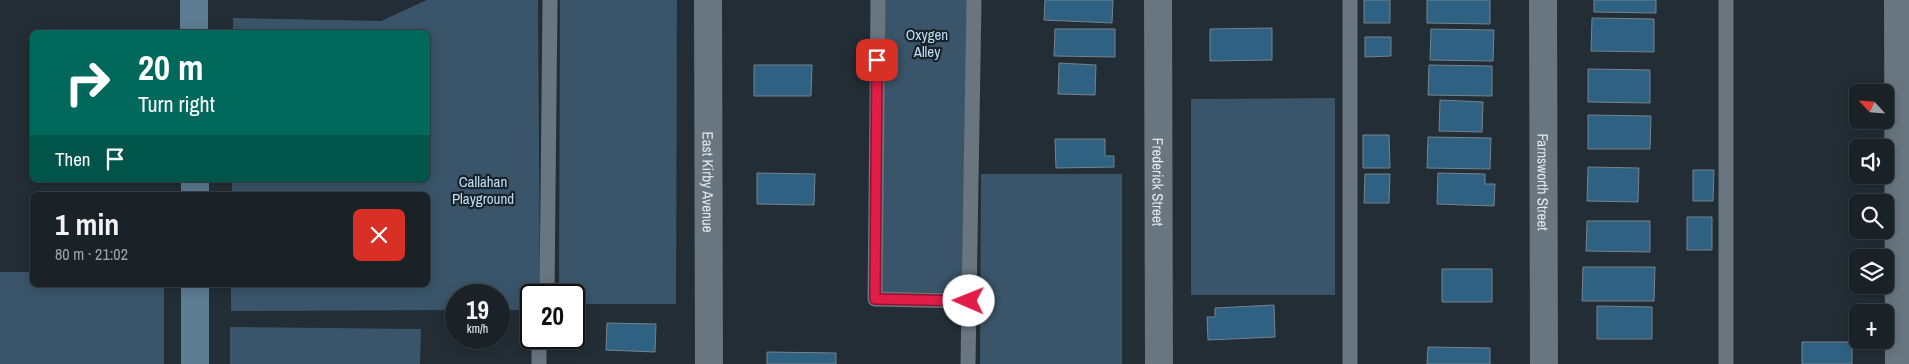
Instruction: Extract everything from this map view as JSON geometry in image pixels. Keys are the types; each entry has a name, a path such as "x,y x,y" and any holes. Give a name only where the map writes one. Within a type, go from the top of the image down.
{"street":[{"path":"194,0 194,30"},
{"name":"East Kirby Avenue","path":"708,0 709,364"},
{"name":"Frederick Street","path":"1158,0 1159,364"},
{"name":"Farnsworth Street","path":"1543,0 1544,364"},
{"path":"1898,0 1898,364"},
{"path":"195,287 195,364"}],"lane":[{"path":"547,284 550,0"},
{"path":"878,0 875,299 969,301"},
{"path":"968,364 974,0"},
{"path":"1350,0 1350,364"},
{"path":"1726,0 1726,364"},
{"path":"538,349 539,364"}],"green space":[{"name":"Callahan Playground","path":"427,0 538,0 540,284 520,284 520,310 510,310 510,284 445,284 445,310 231,311 231,287 430,287 430,192 232,192 232,182 430,182 430,30 233,30 233,18 381,21"},
{"path":"560,0 677,0 676,304 585,304 585,284 559,284"},
{"name":"Oxygen Alley","path":"885,0 969,0 965,293 882,292"},
{"path":"1335,98 1335,295 1191,295 1191,99"},
{"path":"981,174 1122,174 1122,364 980,364"},
{"path":"0,272 30,272 30,287 164,287 164,364 0,364"},
{"path":"230,327 421,329 420,364 230,364"}],"building":[{"path":"1045,0 1113,0 1112,23 1044,20"},
{"path":"1364,0 1390,0 1390,23 1364,23"},
{"path":"1427,0 1490,0 1490,24 1427,23"},
{"path":"1594,0 1656,0 1656,13 1594,12"},
{"path":"1592,18 1654,19 1654,52 1591,51"},
{"path":"1272,28 1272,60 1210,61 1210,29"},
{"path":"1055,29 1115,29 1115,57 1054,56"},
{"path":"1431,29 1494,30 1493,61 1430,60"},
{"path":"1365,37 1391,37 1391,56 1365,57"},
{"path":"1059,63 1096,65 1095,95 1058,94"},
{"path":"754,65 812,65 811,96 754,96"},
{"path":"1429,65 1492,66 1492,96 1428,95"},
{"path":"1588,69 1650,70 1650,103 1588,102"},
{"path":"1440,100 1483,102 1482,132 1439,131"},
{"path":"1588,115 1651,116 1650,149 1588,149"},
{"path":"1363,135 1389,135 1390,168 1363,168"},
{"path":"1428,137 1491,138 1490,169 1427,168"},
{"path":"1055,139 1105,139 1105,156 1114,156 1114,167 1056,168"},
{"path":"1588,167 1639,168 1638,202 1587,201"},
{"path":"1693,170 1714,170 1713,201 1693,201"},
{"path":"757,173 815,174 814,205 757,204"},
{"path":"1438,173 1485,174 1485,184 1495,184 1494,206 1437,204"},
{"path":"1365,174 1390,174 1389,203 1364,203"},
{"path":"1687,217 1712,217 1712,250 1687,250"},
{"path":"1587,221 1650,221 1650,252 1586,251"},
{"path":"1583,267 1655,267 1654,301 1582,301"},
{"path":"1442,269 1492,269 1492,302 1442,302"},
{"path":"1274,305 1275,337 1208,340 1207,317 1215,317 1215,308"},
{"path":"1597,306 1652,307 1652,339 1597,339"},
{"path":"607,323 656,324 655,352 606,350"},
{"path":"1802,342 1849,342 1849,349 1852,349 1852,364 1802,364"},
{"path":"1428,347 1490,348 1490,364 1427,364"},
{"path":"767,352 836,353 836,364 767,364"}],"route":[{"path":"877,60 875,299 969,301"}]}
